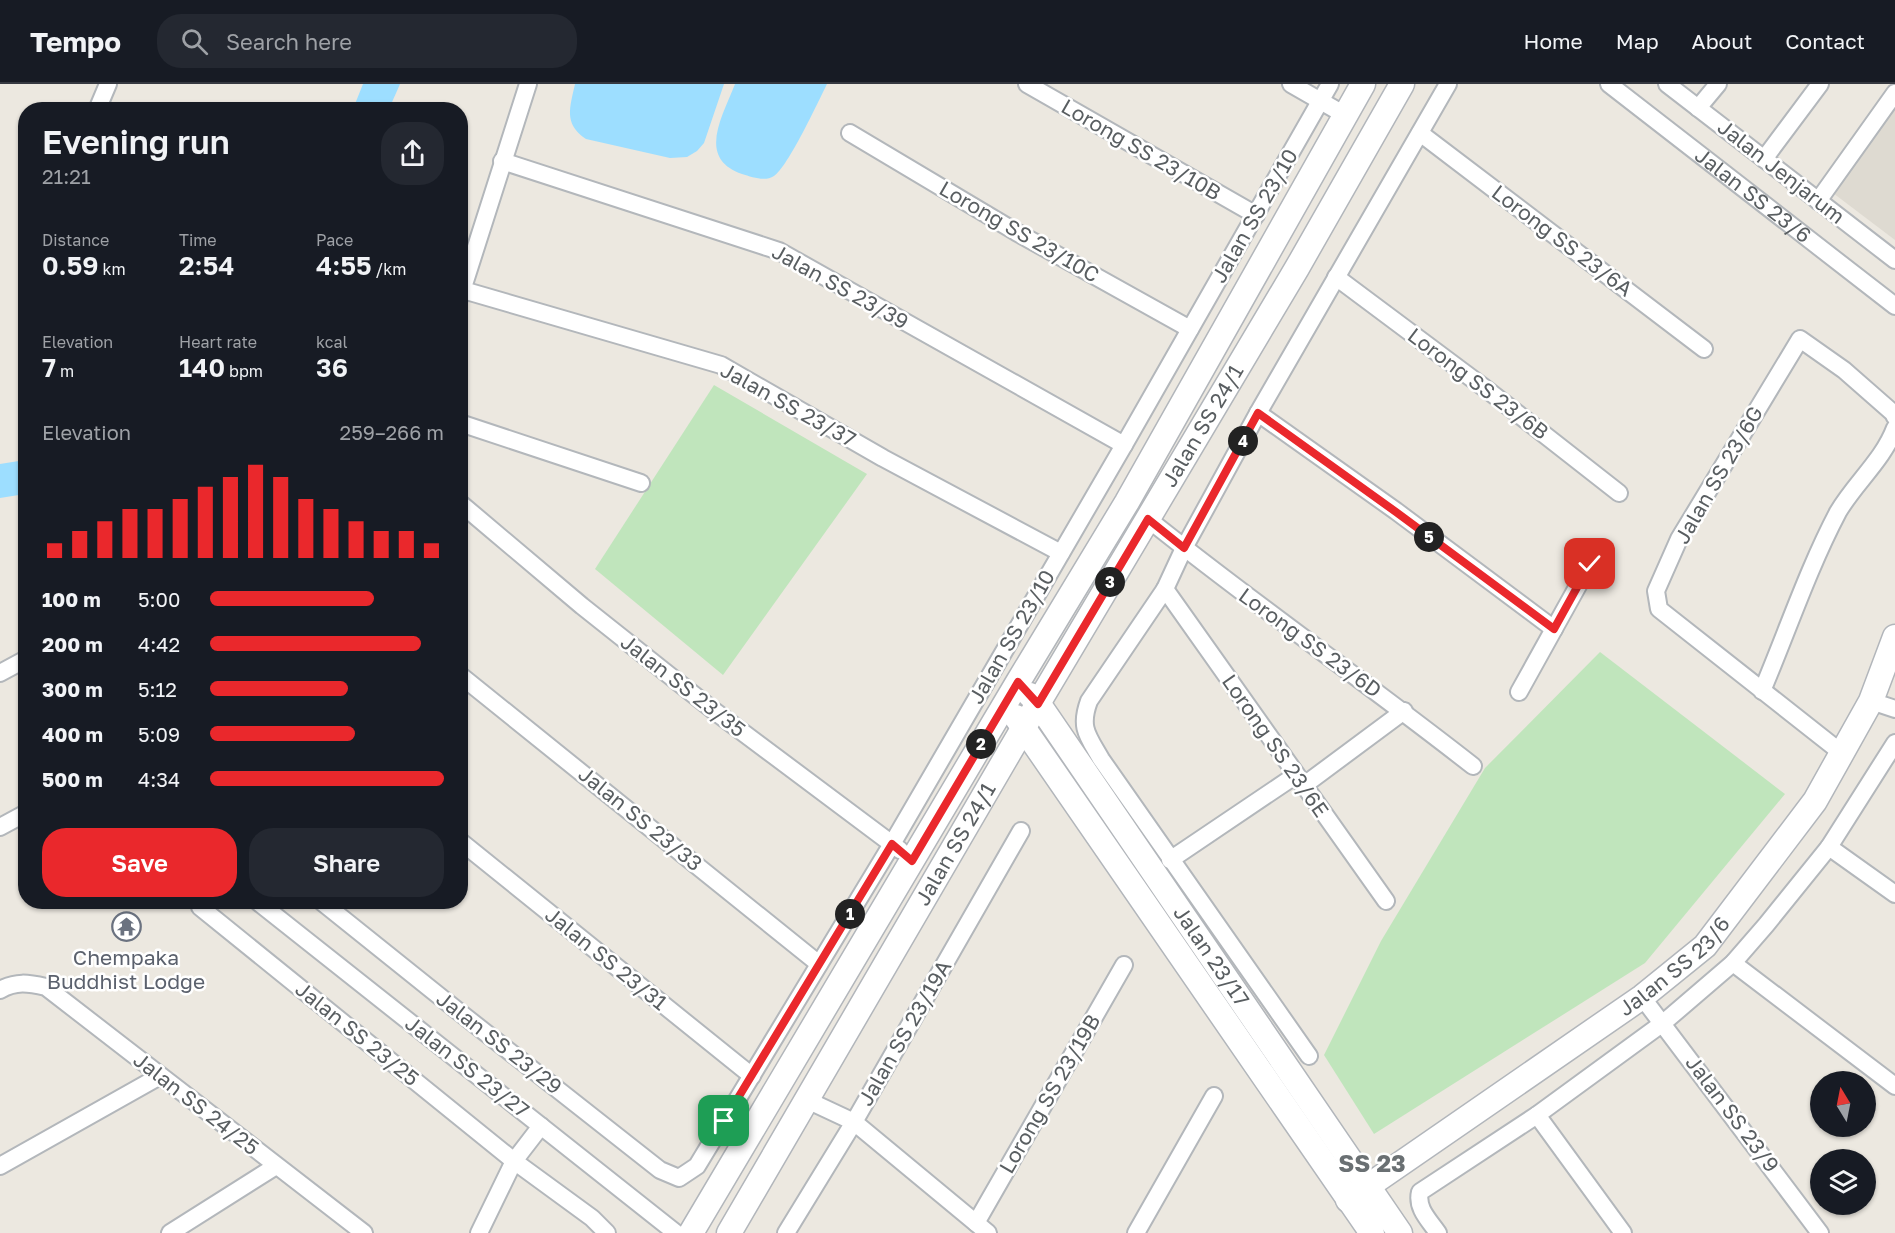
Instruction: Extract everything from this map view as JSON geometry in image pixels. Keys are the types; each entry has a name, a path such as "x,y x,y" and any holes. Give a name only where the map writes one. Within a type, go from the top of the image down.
{"main road":[{"name":"Jalan SS 24/1","path":"691,1233 1127,502 1363,84"},
{"name":"Jalan SS 24/1","path":"729,1233 1024,727 1297,268 1402,84"},
{"name":"Jalan SS 23/6","path":"1348,1200 1642,997 1705,946 1815,801 1871,700 1895,637"},
{"name":"Jalan 23/17","path":"1018,682 1038,704 1400,1233"},
{"name":"Jalan 23/17","path":"1005,704 1024,727 1372,1233"}],"street":[{"path":"100,102 108,84"},
{"path":"468,274 528,84"},
{"name":"Lorong SS 23/10B","path":"1027,84 1256,215"},
{"path":"1291,84 1345,115"},
{"name":"Jalan SS 23/10","path":"679,1178 697,1166 892,844 1330,84"},
{"path":"1309,1056 1101,759 1083,728 1084,714 1089,701 1166,590 1184,548 1258,413 1448,84"},
{"name":"Jalan SS 23/6","path":"1609,84 1895,306"},
{"name":"Jalan Jenjarum","path":"1667,84 1895,260"},
{"path":"1698,108 1718,84"},
{"path":"1764,159 1820,84"},
{"path":"1818,201 1895,93"},
{"name":"Lorong SS 23/10C","path":"850,133 1016,232 1190,329"},
{"name":"Lorong SS 23/6A","path":"1420,133 1704,349"},
{"name":"Jalan SS 23/39","path":"502,161 780,251 1124,445"},
{"name":"Lorong SS 23/6B","path":"1336,277 1490,392 1619,494"},
{"name":"Jalan SS 23/37","path":"468,296 721,365 883,458 1061,553"},
{"name":"Jalan SS 23/6G","path":"1843,754 1659,609 1656,591 1679,539 1800,339 1844,370 1895,417"},
{"path":"1258,413 1554,629"},
{"path":"468,426 642,483"},
{"path":"1762,691 1826,536 1847,496 1890,442 1895,428"},
{"name":"Jalan SS 23/35","path":"468,510 582,606 713,710 912,861"},
{"name":"Lorong SS 23/6D","path":"1148,519 1296,634 1404,711 1473,766"},
{"path":"1520,692 1590,564"},
{"name":"Lorong SS 23/6E","path":"1166,590 1386,901"},
{"path":"0,673 18,663"},
{"name":"Jalan SS 23/33","path":"468,681 819,964"},
{"path":"1871,700 1895,709"},
{"path":"1170,860 1300,781 1404,711"},
{"path":"1438,1233 1419,1206 1420,1192 1537,1115 1663,1023 1733,963 1828,847 1895,743"},
{"path":"0,827 18,817"},
{"name":"Jalan SS 23/19A","path":"786,1233 854,1122 1021,831"},
{"path":"1828,847 1895,894"},
{"name":"Jalan SS 23/31","path":"468,848 752,1076"},
{"name":"Jalan SS 23/25","path":"209,909 514,1161"},
{"name":"Jalan SS 23/27","path":"267,909 676,1233"},
{"name":"Jalan SS 23/29","path":"331,909 660,1170 679,1178"},
{"path":"1733,963 1895,1086"},
{"name":"Lorong SS 23/19B","path":"982,1228 1124,965"},
{"name":"Jalan SS 24/25","path":"0,990 16,983 46,987 364,1233"},
{"name":"Jalan SS 23/9","path":"1642,997 1821,1233"},
{"path":"0,1166 160,1076"},
{"path":"1136,1233 1215,1096"},
{"path":"807,1100 854,1122 982,1228"},
{"path":"1537,1115 1623,1233"},
{"path":"479,1233 514,1161 541,1126"},
{"path":"514,1161 592,1218 608,1233"},
{"path":"170,1233 276,1166"}],"shaded area":[{"path":"1895,108 1895,240 1833,193"}],"green space":[{"path":"714,385 867,474 723,675 595,569"},
{"path":"1600,652 1785,794 1645,963 1374,1134 1324,1055 1381,941 1485,768"}],"water":[{"path":"363,84 400,84 392,102 356,102"},
{"path":"575,84 724,84 704,143 687,157 670,158 586,139 571,121 570,108"},
{"path":"735,84 827,84 787,160 770,178 742,174 728,167 720,158 716,147 717,135"},
{"path":"18,461 18,495 0,498 0,464"}],"place":[{"name":"Chempaka Buddhist Lodge","path":"126,927"}],"district":[{"name":"SS 23","path":"1372,1164"}],"route":[{"path":"724,1121 892,844 912,861 1018,682 1038,704 1148,519 1184,548 1258,413 1554,629 1590,564"}]}
